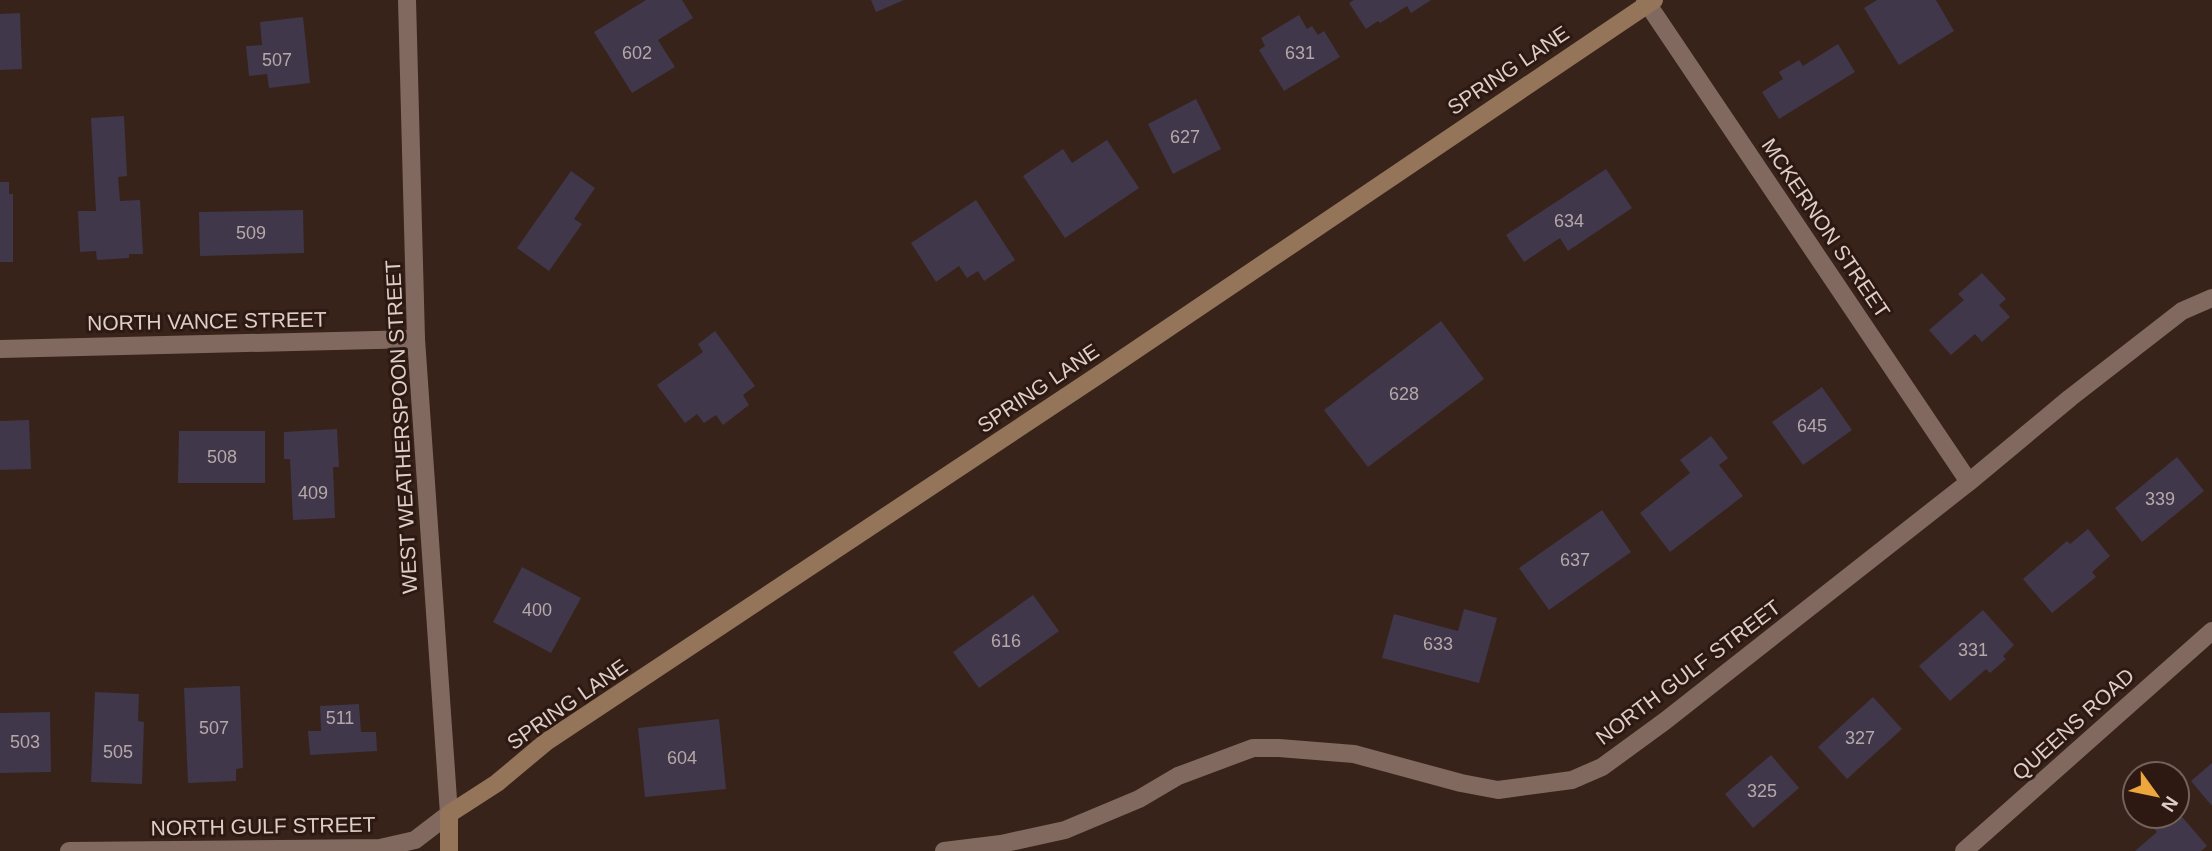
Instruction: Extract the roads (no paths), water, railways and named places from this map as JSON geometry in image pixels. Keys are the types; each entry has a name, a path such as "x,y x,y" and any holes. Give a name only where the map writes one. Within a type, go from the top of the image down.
{"street":[{"name":"WEST WEATHERSPOON STREET","path":"407,0 416,339 449,814 449,851"},
{"name":"MCKERNON STREET","path":"1649,1 1969,482"},
{"name":"SPRING LANE","path":"449,814 497,783 547,742 1100,374 1649,1"},
{"name":"NORTH GULF STREET","path":"944,851 1001,844 1065,830 1139,799 1178,776 1253,748 1354,754 1461,783 1498,790 1572,780 1602,767 1665,721 1969,482 2070,398 2182,311 2212,298"},
{"name":"NORTH VANCE STREET","path":"0,349 416,339"},
{"name":"QUEENS ROAD","path":"1964,851 2212,631"},
{"name":"NORTH GULF STREET","path":"69,851 380,848 415,839 449,814"}]}
